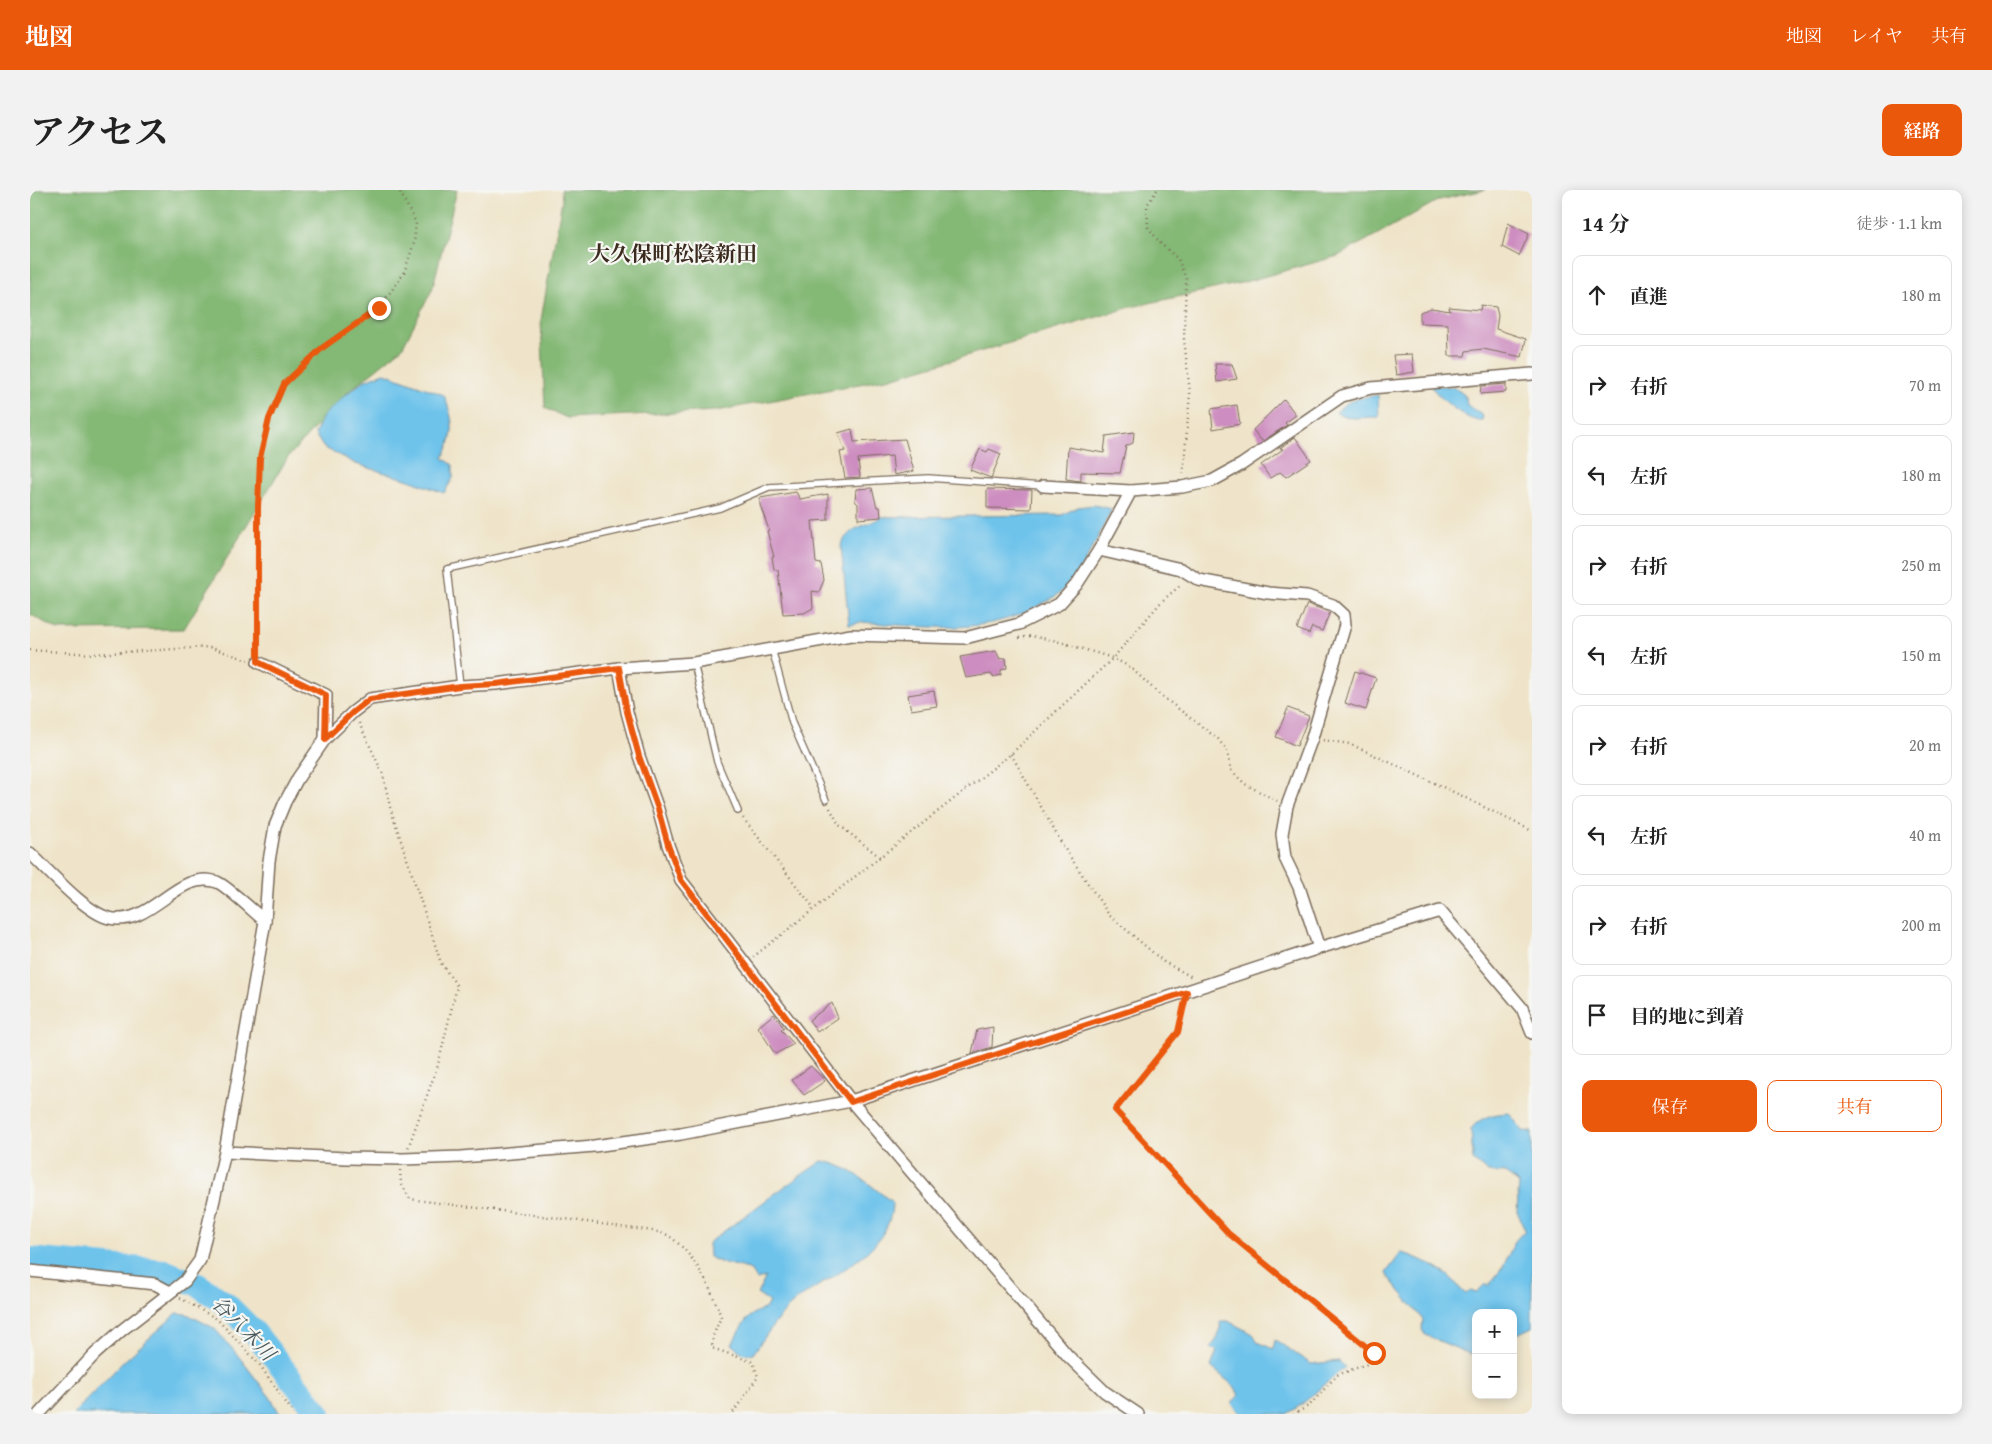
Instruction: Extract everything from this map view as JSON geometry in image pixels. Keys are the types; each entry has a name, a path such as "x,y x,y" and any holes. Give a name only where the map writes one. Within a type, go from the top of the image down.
{"street":[{"path":"1043,486 1131,491 1182,487 1212,481 1241,465 1342,396 1371,388 1532,374"},
{"path":"39,1414 95,1354 185,1280 200,1260 225,1152 265,920 268,861 275,826 298,778 325,739 353,712 370,699 460,686 496,684 619,668 694,663 852,635 965,638 1019,624 1059,604 1077,584 1099,550 1131,491"},
{"path":"1099,550 1181,569 1199,580 1268,593 1307,596 1333,605 1344,615 1345,625 1312,738 1287,806 1282,834 1285,858 1299,888 1320,948"},
{"path":"258,662 326,695 325,739"},
{"path":"619,668 627,712 639,756 681,880 851,1102 1068,1356 1105,1392 1138,1414"},
{"path":"30,853 91,910 109,918 127,920 145,913 165,896 190,884 204,880 218,882 265,920"},
{"path":"225,1152 403,1159 470,1156 645,1140 851,1102 1320,948 1440,911 1522,1008 1532,1033"},
{"path":"30,1271 155,1284 170,1292"}],"lane":[{"path":"460,686 448,569 720,508 769,487 928,478 1043,486"},
{"path":"772,649 792,723 826,800"},
{"path":"694,663 717,762 738,811"}],"path":[{"path":"30,650 93,654 209,647 237,658 258,662 258,497 260,458 269,419 284,384 322,348 379,308 404,273 414,243 416,224 399,190"},
{"path":"1157,190 1147,206 1148,227 1160,243 1178,258 1186,279 1184,339 1190,393 1182,487"},
{"path":"744,964 1011,754 1112,658 1162,601 1192,576"},
{"path":"1013,639 1030,636 1112,658 1130,667 1159,694 1218,739 1227,751 1231,770 1245,784 1287,806"},
{"path":"353,712 384,774 390,807 441,963 457,986 438,1065 400,1169 401,1183 410,1199 488,1210 551,1216 667,1234 688,1251 715,1298 722,1317 713,1336 712,1348 753,1362 758,1377 732,1414"},
{"path":"1312,738 1350,744 1532,831"},
{"path":"1011,754 1065,849 1109,915 1164,962 1208,985"},
{"path":"826,800 839,825 880,857"},
{"path":"738,811 815,908"},
{"path":"1187,992 1178,1032 1115,1110 1228,1233 1374,1353 1373,1362 1337,1376 1310,1405 1294,1414"},
{"path":"170,1292 217,1319 259,1364 294,1414"}],"green space":[{"path":"30,190 457,190 432,290 402,348 348,392 288,457 184,629 58,630 30,614"},
{"path":"561,190 1485,190 1439,200 1338,256 1241,283 1131,307 891,378 716,411 567,418 545,408 541,320 562,200"}],"water":[{"path":"385,373 444,395 452,420 452,434 443,458 453,465 453,478 444,493 356,464 323,447 315,434 323,416 343,397 365,380"},
{"path":"1431,386 1449,386 1459,390 1466,398 1467,405 1483,416 1482,421 1461,414 1440,397"},
{"path":"1378,395 1379,417 1352,418 1336,413 1345,404 1360,398"},
{"path":"1094,505 1112,509 1084,563 1063,590 1030,610 1010,618 968,626 926,627 861,622 849,625 841,545 849,533 858,528 881,517 1062,515 1078,507"},
{"path":"1509,1113 1523,1131 1532,1132 1532,1327 1517,1334 1517,1309 1472,1309 1472,1353 1470,1354 1425,1335 1422,1329 1423,1319 1386,1273 1401,1253 1406,1254 1443,1272 1466,1294 1470,1290 1477,1292 1484,1285 1489,1285 1503,1267 1515,1241 1525,1230 1517,1211 1519,1183 1505,1173 1488,1172 1473,1160 1471,1129 1488,1116"},
{"path":"822,1161 832,1163 851,1172 892,1202 890,1219 882,1234 871,1248 842,1271 797,1300 779,1318 753,1354 744,1354 732,1345 745,1322 754,1314 765,1309 769,1302 757,1294 766,1277 757,1280 749,1269 720,1262 709,1257 708,1243"},
{"path":"177,1313 187,1314 214,1328 270,1397 280,1414 73,1414 122,1363"},
{"path":"1220,1321 1228,1321 1253,1334 1258,1342 1273,1349 1275,1340 1311,1364 1339,1361 1345,1367 1301,1405 1287,1414 1241,1414 1231,1403 1239,1396 1235,1387 1211,1367 1217,1351 1210,1347 1218,1336"}],"building":[{"path":"1508,223 1529,234 1519,256 1502,247"},
{"path":"1481,305 1496,307 1498,316 1496,329 1526,339 1522,357 1483,349 1466,351 1465,356 1449,356 1448,324 1420,323 1420,312 1431,308 1450,311 1449,307 1480,310"},
{"path":"1412,354 1414,372 1396,375 1393,355"},
{"path":"1215,364 1232,364 1237,379 1217,382"},
{"path":"1506,384 1506,392 1480,394 1481,386"},
{"path":"1284,399 1296,415 1285,423 1287,425 1263,441 1261,440 1253,430"},
{"path":"1237,405 1240,424 1213,429 1211,409"},
{"path":"852,429 854,442 905,439 914,471 894,475 892,456 858,459 860,477 845,478 840,452 845,451 838,433"},
{"path":"1134,432 1133,443 1126,446 1120,473 1081,472 1081,481 1066,479 1068,447 1104,453 1106,436"},
{"path":"1295,437 1311,460 1286,477 1280,472 1270,478 1261,465 1283,449 1280,448"},
{"path":"980,449 987,452 989,449 1001,454 991,478 970,470"},
{"path":"872,488 877,507 880,507 881,517 858,519 858,504 855,501 856,489"},
{"path":"987,489 1032,490 1031,509 987,508"},
{"path":"796,492 800,499 828,494 828,520 812,521 816,563 821,564 824,580 819,592 812,591 813,608 804,613 783,614 778,570 774,569 772,557 774,557 767,531 769,530 760,505 760,498"},
{"path":"1307,604 1330,612 1322,631 1312,627 1309,634 1297,629"},
{"path":"996,651 1000,659 1006,658 1007,668 1001,670 1001,675 993,677 991,674 966,678 960,657"},
{"path":"1355,671 1376,678 1366,710 1345,703"},
{"path":"934,691 937,706 911,710 908,695"},
{"path":"1288,708 1309,716 1297,746 1276,737"},
{"path":"832,1003 838,1018 817,1032 809,1020"},
{"path":"774,1014 784,1028 781,1030 794,1044 775,1054 758,1027"},
{"path":"993,1027 992,1047 972,1053 977,1030"},
{"path":"811,1066 825,1081 804,1095 792,1080"}],"waterway":[{"name":"谷八木川","path":"30,1259 164,1271 198,1285 225,1303 255,1333 319,1414"}],"district":[{"name":"大久保町松陰新田","path":"673,253"}],"route":[{"path":"379,308 322,348 284,384 269,419 260,458 258,507 258,662 326,695 325,739 353,712 370,699 460,686 496,684 619,668 627,712 639,756 681,880 851,1102 1187,992 1178,1032 1115,1110 1228,1233 1374,1353"}]}
